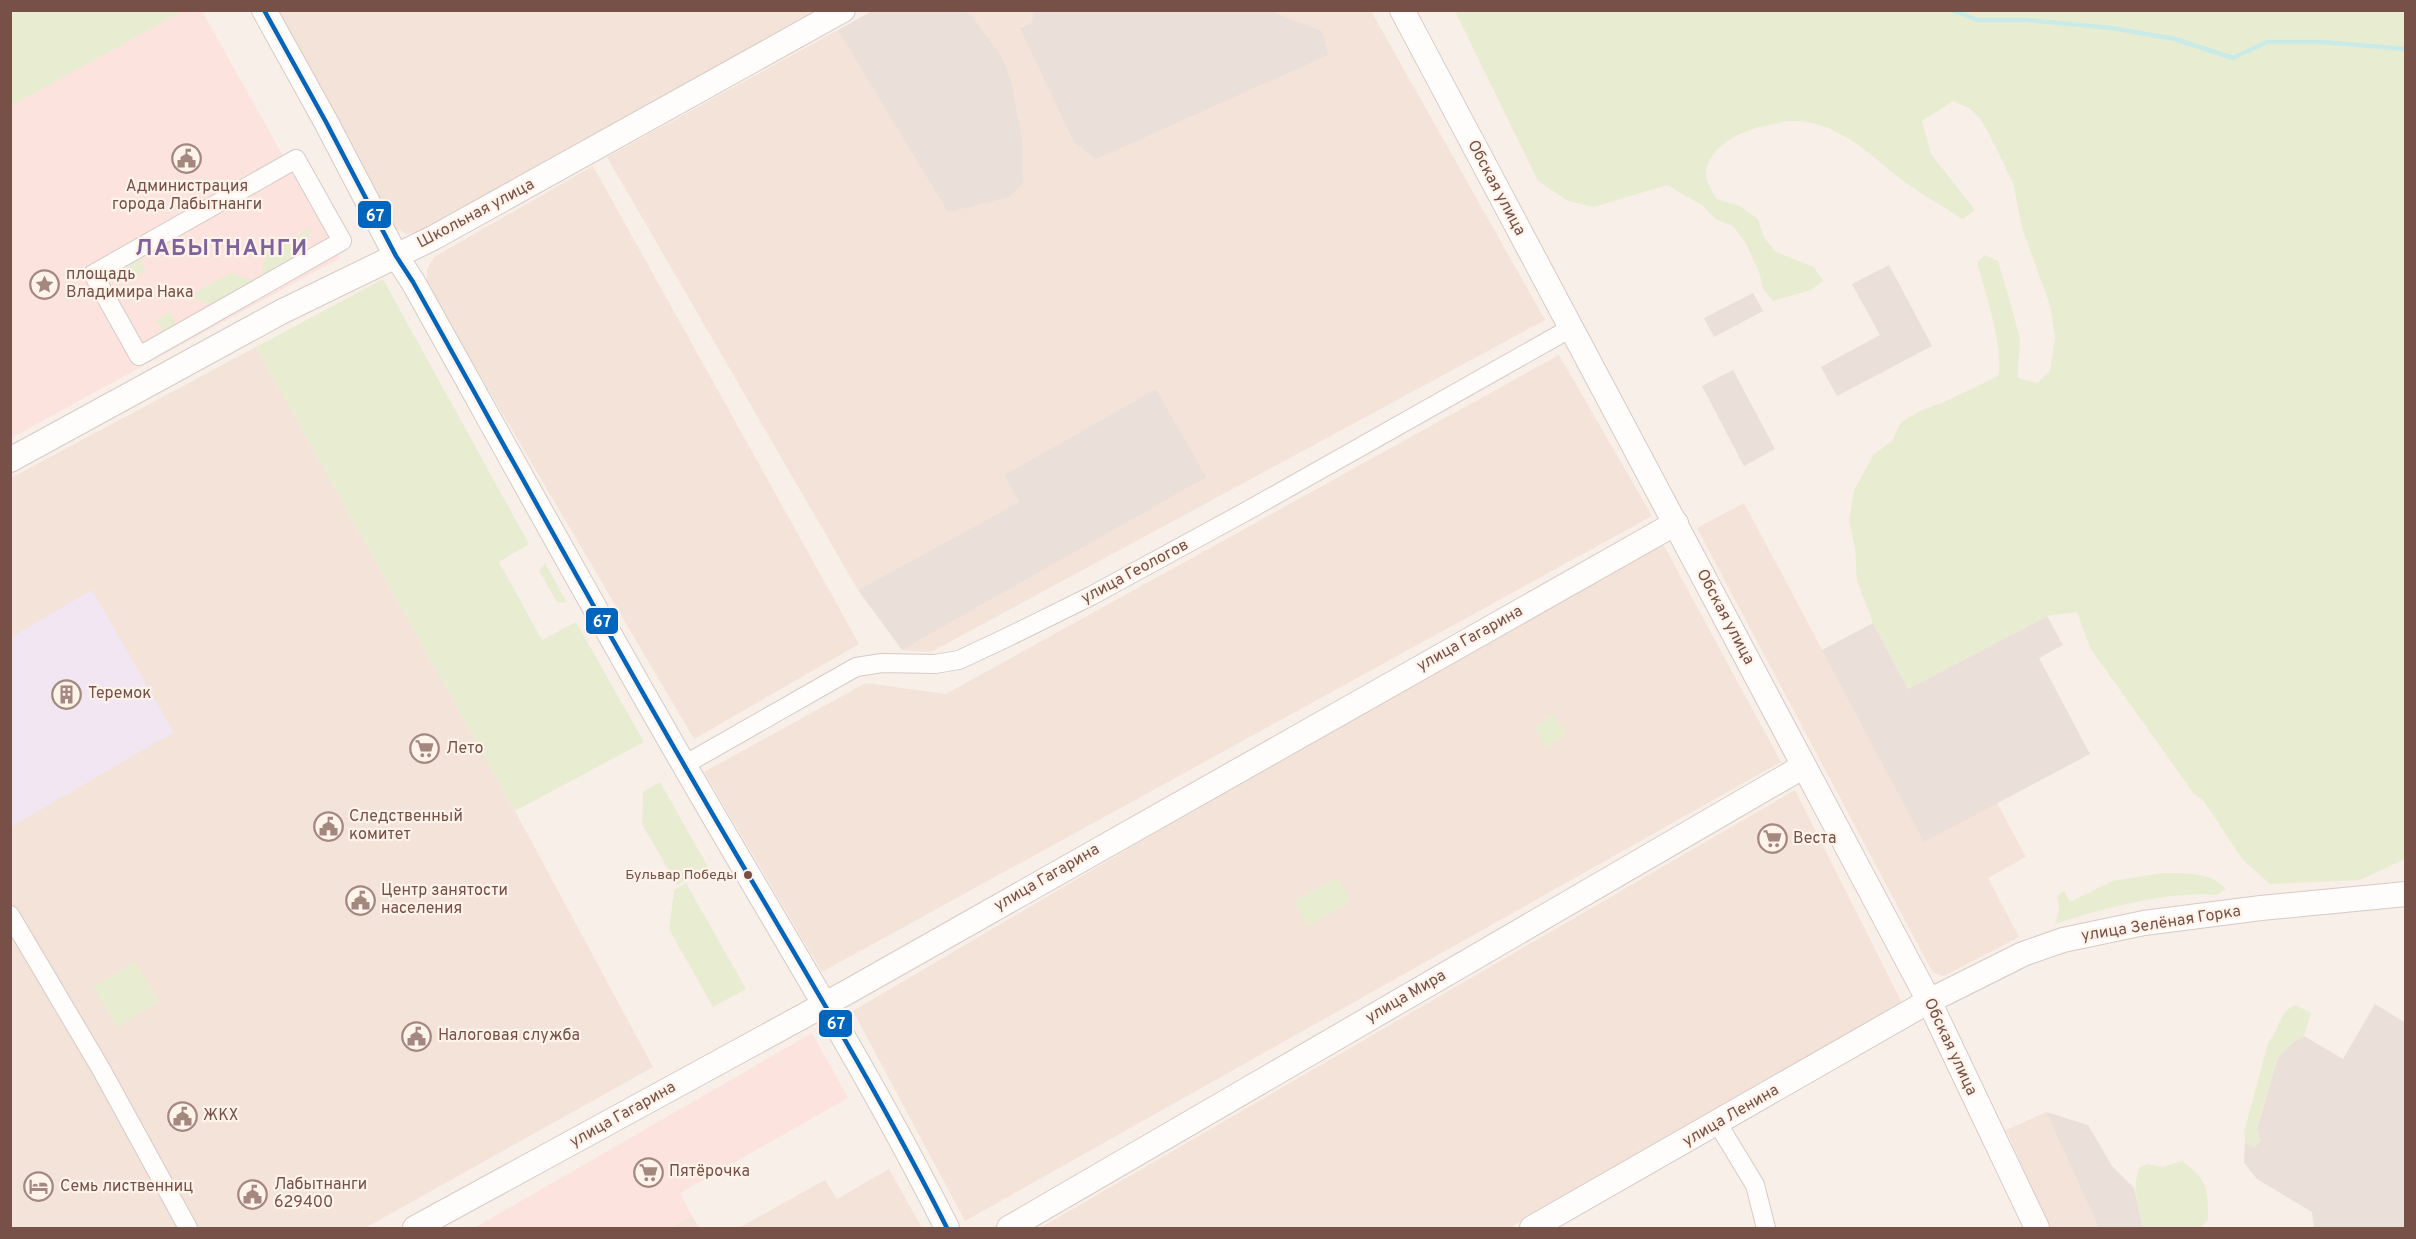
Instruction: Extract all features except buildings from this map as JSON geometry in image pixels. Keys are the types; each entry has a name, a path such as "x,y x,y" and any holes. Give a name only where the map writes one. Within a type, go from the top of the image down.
{"street":[{"path":"264,10 396,256 684,765 825,1004 911,1157 947,1228"},
{"name":"Школьная улица","path":"10,460 281,312 443,232 843,10"},
{"name":"Обская улица","path":"1402,10 1929,1002 2037,1228"},
{"path":"296,159 342,241 140,356 93,274 296,159"},
{"name":"улица Геологов","path":"684,765 856,667 882,663 935,664 959,660 1010,636 1091,596 1224,524 1571,328"},
{"name":"улица Гагарина","path":"415,1228 825,1004 1676,523"},
{"name":"улица Мира","path":"1009,1228 1804,766"},
{"name":"улица Зелёная Горка","path":"1929,1002 2023,954 2063,940 2105,930 2261,908 2406,894"},
{"path":"10,915 101,1069 188,1228"},
{"name":"улица Ленина","path":"1532,1228 1929,1002"},
{"path":"1718,1124 1755,1185 1766,1228"}],"shaded area":[{"path":"874,10 965,11 973,17 1001,55 1011,80 1022,138 1023,183 1009,197 948,212 838,30"},
{"path":"183,11 202,11 340,258 11,438 10,106"},
{"path":"270,11 821,11 422,231 407,234 395,228"},
{"path":"965,11 1034,11 1032,22 1020,27 1322,31 1271,11 1371,11 1545,320 931,652 902,650 1205,477 1156,389 1004,475 1019,502 858,590 607,157 838,30 949,212 1022,138 1011,80 1001,55 973,17"},
{"path":"1034,11 1271,11 1322,31 1328,55 1096,159 1074,142 1020,28 1032,22"},
{"path":"593,166 859,644 694,739 427,285 427,270 434,257"},
{"path":"1889,265 1932,346 1837,396 1821,367 1880,335 1852,284"},
{"path":"1753,293 1763,311 1714,337 1704,318"},
{"path":"256,347 515,811 653,1067 365,1228 11,1228 11,478"},
{"path":"1559,355 1652,516 822,972 704,772 866,683 946,694"},
{"path":"1733,370 1775,449 1744,466 1702,386"},
{"path":"1156,389 1206,477 902,650 858,590 1019,502 1004,475"},
{"path":"1744,503 1924,841 1997,803 2026,857 1988,878 2019,937 1944,976 1933,973 1697,528"},
{"path":"1663,544 1781,762 965,1221 853,1011 1138,843"},
{"path":"92,590 174,732 11,827 11,637"},
{"path":"2047,616 2063,645 2039,658 2090,754 1924,842 1822,650 1873,623 1908,689"},
{"path":"1795,790 1902,1003 1509,1228 1040,1228"},
{"path":"2375,1004 2404,1022 2405,1020 2405,1228 2314,1228 2312,1212 2257,1179 2244,1163 2245,1142 2255,1147 2260,1141 2257,1129 2278,1057 2294,1041 2304,1036 2343,1059"},
{"path":"812,1033 848,1098 680,1193 692,1216 671,1228 474,1228"},
{"path":"2046,1112 2099,1228 2050,1228 2006,1130"},
{"path":"2046,1112 2088,1125 2112,1166 2134,1188 2143,1228 2099,1228"},
{"path":"889,1169 922,1228 739,1228 825,1180 837,1199"},
{"path":"692,1216 699,1228 671,1228"}],"green space":[{"path":"11,10 183,10 183,11 11,106"},
{"path":"1455,11 2405,11 2405,859 2360,880 2270,884 2242,859 2203,800 2194,794 2090,648 2077,612 2047,616 1908,689 1873,623 1857,581 1855,549 1849,520 1854,490 1874,454 1892,441 1901,422 1922,410 1998,376 1999,351 1989,303 1977,262 1985,255 1998,261 2017,326 2020,341 2018,378 2037,383 2050,371 2055,337 2050,305 2022,228 2013,183 1982,121 1969,108 1953,101 1922,121 1931,154 1975,210 1962,219 1910,186 1847,138 1821,125 1791,121 1764,126 1740,134 1719,148 1709,161 1706,173 1709,185 1717,199 1740,206 1758,219 1764,238 1776,252 1814,267 1823,281 1811,290 1773,301 1763,289 1759,272 1745,242 1733,226 1715,219 1703,206 1667,185 1594,207 1568,201 1538,181"},
{"path":"312,227 304,252 264,274 262,272 266,254"},
{"path":"139,257 146,271 132,278 125,265"},
{"path":"232,272 253,281 213,305 187,297"},
{"path":"383,279 529,544 499,562 542,640 576,622 644,742 515,811 256,347"},
{"path":"170,312 177,325 163,332 156,320"},
{"path":"545,563 567,603 557,602 539,571"},
{"path":"1552,714 1567,733 1547,749 1535,728"},
{"path":"660,782 708,867 677,885 642,824 643,792"},
{"path":"2163,873 2205,876 2220,883 2226,889 2217,895 2179,895 2136,902 2055,924 2059,909 2057,896 2064,891 2070,902 2112,881"},
{"path":"1338,878 1351,902 1307,926 1294,901"},
{"path":"686,883 746,989 713,1007 669,929 674,890"},
{"path":"135,962 159,1002 117,1027 93,987"},
{"path":"2296,1005 2311,1013 2304,1036 2294,1041 2278,1057 2257,1129 2260,1141 2255,1147 2245,1142 2244,1132 2268,1043 2283,1015"},
{"path":"2182,1161 2197,1174 2205,1186 2208,1220 2200,1228 2143,1228 2136,1190 2140,1167 2148,1164 2163,1167"}],"waterway":[{"path":"1951,10 1978,20 2027,20 2112,28 2175,39 2233,58 2267,42 2323,42 2406,49"}],"transit line":[{"name":"67","path":"264,10 396,256 413,282 649,703 885,1110 947,1228"}],"place":[{"name":"Администрация города Лабытнанги","path":"187,159"},
{"name":"площадь Владимира Нака","path":"45,284"},
{"name":"Теремок","path":"67,694"},
{"name":"Лето","path":"425,749"},
{"name":"Следственный комитет","path":"328,826"},
{"name":"Веста","path":"1772,839"},
{"name":"Бульвар Победы","path":"748,875"},
{"name":"Центр занятости населения","path":"360,900"},
{"name":"Налоговая служба","path":"417,1036"},
{"name":"ЖКХ","path":"182,1116"},
{"name":"Пятёрочка","path":"648,1172"},
{"name":"Семь лиственниц","path":"39,1187"},
{"name":"Лабытнанги 629400","path":"253,1194"}],"district":[{"name":"ЛАБЫТНАНГИ","path":"222,249"}]}
